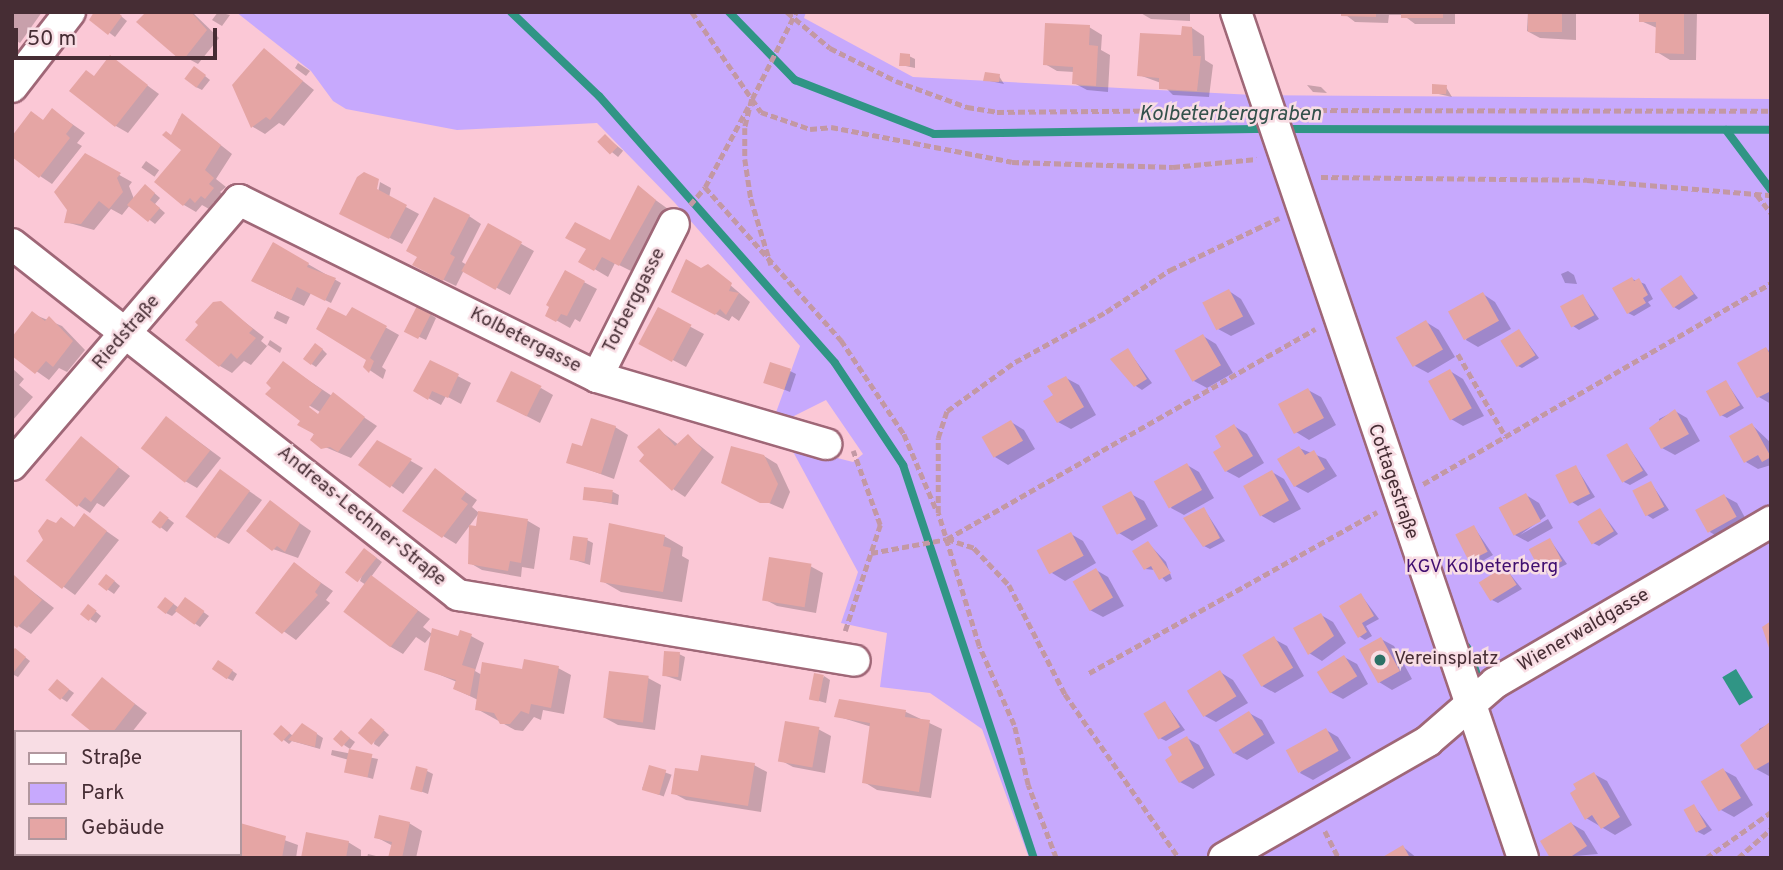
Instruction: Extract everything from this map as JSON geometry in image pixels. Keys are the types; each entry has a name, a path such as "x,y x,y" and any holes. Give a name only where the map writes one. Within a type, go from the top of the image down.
{"street":[{"path":"12,87 70,12"},
{"name":"Cottagestraße","path":"1236,12 1398,499 1469,706 1481,725 1523,858"},
{"name":"Riedstraße","path":"12,465 240,200"},
{"name":"Kolbetergasse","path":"240,200 597,377 826,444"},
{"name":"Torberggasse","path":"597,377 674,224"},
{"name":"Andreas-Lechner-Straße","path":"12,244 129,332 458,595 845,659"},
{"name":"Wienerwaldgasse","path":"1224,858 1428,741 1495,683 1771,522"}],"path":[{"path":"692,12 761,113 810,129 831,127 1013,162 1173,167 1284,155 1336,180 1587,180 1680,184 1769,195"},
{"path":"674,224 705,187 796,12"},
{"path":"752,99 745,128 745,159 751,199 772,268"},
{"path":"705,187 772,268 848,351 904,435 938,513 979,646 1014,725 1028,785 1056,858"},
{"path":"1756,194 1771,213"},
{"path":"938,513 937,438 947,411 964,394 1170,270 1301,207"},
{"path":"1089,673 1398,499 1771,283"},
{"path":"871,554 912,549 947,539 1301,334 1339,320"},
{"path":"1458,354 1506,437"},
{"path":"826,444 855,451 880,526 845,659"},
{"path":"947,539 974,548 1009,585 1065,694 1179,858"},
{"path":"1706,858 1771,812"},
{"path":"1738,858 1771,829"}],"green space":[{"name":"KGV Kolbeterberg","path":"236,12 806,12 804,18 913,77 1253,95 1771,99 1771,858 1029,858 982,729 930,693 880,687 887,633 841,623 858,572 790,446 853,462 863,454 826,400 786,420 774,418 800,346 675,203 597,123 457,130 346,109 333,101 311,71"}],"shaded area":[{"path":"1736,669 1753,697 1739,706 1722,677"}],"building":[{"path":"94,12 117,12 122,16 108,35 89,20"},
{"path":"146,12 191,12 207,30 184,59 179,59 136,22"},
{"path":"1341,12 1376,12 1376,17 1341,16"},
{"path":"1401,12 1443,12 1443,18 1401,18"},
{"path":"1528,12 1562,12 1562,32 1528,32"},
{"path":"1639,12 1684,12 1684,54 1655,53 1656,22 1639,22"},
{"path":"1045,23 1090,25 1089,45 1098,46 1096,86 1072,84 1073,67 1043,65"},
{"path":"1182,26 1192,27 1193,56 1201,56 1197,91 1159,89 1159,78 1137,76 1140,33 1181,35"},
{"path":"264,48 303,81 270,120 266,117 251,128 232,85"},
{"path":"900,53 910,54 910,66 899,66"},
{"path":"110,55 148,85 115,127 69,91 86,70 94,76"},
{"path":"194,66 206,75 196,88 184,79"},
{"path":"985,72 1000,74 999,82 983,81"},
{"path":"1432,84 1447,85 1446,94 1432,94"},
{"path":"52,108 73,125 66,134 70,138 39,178 12,157 12,136 31,111 43,120"},
{"path":"182,113 221,145 205,170 214,178 209,184 214,188 205,199 201,196 195,203 190,198 183,206 154,182 181,150 162,135 166,131 171,135"},
{"path":"605,134 618,147 610,155 597,142"},
{"path":"85,153 121,173 117,178 123,192 109,209 99,201 81,224 64,223 67,210 54,192"},
{"path":"364,172 379,179 377,189 407,205 389,239 339,214 357,177"},
{"path":"145,184 155,193 150,200 160,208 148,222 127,205"},
{"path":"638,185 656,200 619,266 602,257 594,271 578,262 586,249 565,238 575,222 610,240"},
{"path":"434,197 470,215 450,254 455,257 443,281 412,265 417,257 406,251"},
{"path":"488,223 522,242 495,290 461,271"},
{"path":"273,242 309,263 307,267 336,278 325,301 297,287 291,300 251,281"},
{"path":"686,259 701,268 708,264 732,283 729,291 739,293 726,315 720,309 715,315 671,292"},
{"path":"565,270 585,281 567,316 561,314 556,322 545,316 549,307 546,305"},
{"path":"1681,275 1694,294 1673,308 1660,289"},
{"path":"1632,277 1634,281 1639,278 1648,295 1643,298 1646,303 1627,314 1612,288"},
{"path":"1229,289 1243,317 1216,330 1202,303"},
{"path":"1483,292 1499,321 1464,340 1448,311"},
{"path":"1583,294 1594,315 1571,327 1560,306"},
{"path":"221,301 253,329 249,333 256,338 237,359 231,353 219,367 185,340 198,325 195,322 213,302"},
{"path":"417,306 431,313 418,339 404,332"},
{"path":"328,307 346,316 352,307 387,326 370,358 374,361 369,373 363,367 366,360 316,329"},
{"path":"658,307 692,325 672,362 638,344"},
{"path":"32,311 45,321 49,316 73,341 53,367 46,361 35,374 12,356 12,337"},
{"path":"1426,320 1443,349 1413,367 1396,338"},
{"path":"1519,329 1535,355 1517,367 1500,341"},
{"path":"1203,334 1221,365 1192,382 1174,350"},
{"path":"315,343 323,349 311,365 303,359"},
{"path":"1766,347 1771,356 1771,391 1757,398 1737,363"},
{"path":"1128,348 1147,379 1134,387 1110,359"},
{"path":"430,360 459,374 448,398 432,391 428,400 413,391"},
{"path":"283,361 322,390 309,407 318,414 333,392 365,417 338,452 330,447 321,449 310,440 314,434 297,425 300,421 265,394 271,388 266,383"},
{"path":"770,362 791,369 784,390 763,383"},
{"path":"1450,369 1472,408 1450,420 1428,381"},
{"path":"511,371 542,386 527,416 496,402"},
{"path":"1066,376 1084,407 1057,423 1043,401 1053,395 1047,386"},
{"path":"1726,380 1740,405 1720,417 1706,391"},
{"path":"1308,388 1324,418 1294,434 1278,404"},
{"path":"1675,409 1689,434 1661,449 1649,428"},
{"path":"166,416 210,450 185,483 141,448"},
{"path":"591,418 616,426 601,474 566,463 572,443 582,446"},
{"path":"1011,420 1023,441 994,458 982,437"},
{"path":"1752,423 1771,457 1762,462 1758,455 1744,463 1729,436"},
{"path":"1234,424 1253,456 1225,472 1213,452 1221,447 1215,436"},
{"path":"659,428 675,446 688,434 702,449 672,491 639,461 644,455 637,447"},
{"path":"81,436 119,467 91,502 85,497 77,507 45,480"},
{"path":"377,440 412,459 390,488 358,465"},
{"path":"1627,443 1643,471 1622,483 1606,455"},
{"path":"731,446 764,455 778,484 770,503 760,503 721,483"},
{"path":"1299,446 1305,455 1314,450 1325,469 1294,487 1277,459"},
{"path":"1187,463 1202,490 1169,509 1154,481"},
{"path":"1576,465 1590,494 1569,504 1555,475"},
{"path":"435,468 466,492 461,499 468,504 442,538 402,511"},
{"path":"220,469 250,491 215,538 185,517"},
{"path":"1272,470 1289,501 1260,517 1243,486"},
{"path":"1651,481 1664,507 1645,516 1632,491"},
{"path":"584,487 613,490 611,503 583,500"},
{"path":"1131,491 1146,519 1117,535 1102,506"},
{"path":"1526,493 1541,521 1514,536 1499,508"},
{"path":"1724,494 1737,517 1708,533 1695,510"},
{"path":"270,500 300,523 285,552 277,546 272,551 246,531"},
{"path":"1204,507 1220,538 1203,547 1183,518"},
{"path":"1600,508 1614,531 1592,545 1578,521"},
{"path":"160,511 169,518 160,529 151,522"},
{"path":"478,511 528,519 521,563 510,561 508,571 468,564 469,525 476,526"},
{"path":"84,513 107,531 62,589 26,561 43,540 38,531 47,519 56,523 61,517 74,527"},
{"path":"609,523 665,535 663,546 671,548 663,592 600,582"},
{"path":"1474,525 1488,552 1469,561 1455,535"},
{"path":"1071,532 1084,556 1049,574 1037,550"},
{"path":"573,536 588,538 585,562 570,560"},
{"path":"1550,538 1562,561 1541,572 1529,549"},
{"path":"1148,541 1171,573 1159,580 1151,566 1144,570 1132,551"},
{"path":"364,548 377,558 358,582 345,572"},
{"path":"769,557 811,564 805,607 762,600"},
{"path":"294,562 321,583 315,592 318,595 282,634 255,613"},
{"path":"1505,566 1517,585 1490,601 1479,582"},
{"path":"1096,568 1113,597 1090,611 1073,582"},
{"path":"106,574 115,581 107,591 98,584"},
{"path":"14,575 42,600 17,628 12,624"},
{"path":"371,575 418,611 390,647 343,612"},
{"path":"1361,593 1374,616 1362,623 1367,632 1358,638 1339,606"},
{"path":"165,597 174,604 166,614 157,607"},
{"path":"185,597 204,611 194,625 175,611"},
{"path":"88,604 97,611 89,621 80,614"},
{"path":"1321,613 1334,636 1308,655 1293,628"},
{"path":"1771,621 1771,654 1762,627"},
{"path":"432,628 458,636 460,630 472,634 462,665 475,669 470,696 453,689 456,680 424,670"},
{"path":"1274,636 1293,668 1261,687 1242,655"},
{"name":"Vereinsplatz","path":"1381,637 1400,671 1378,683 1359,649"},
{"path":"15,648 26,657 12,674 12,651"},
{"path":"664,651 680,652 678,677 662,676"},
{"path":"1344,655 1357,676 1330,693 1317,672"},
{"path":"524,659 559,666 551,708 531,704 529,714 521,711 510,724 500,724 494,713 475,710 482,662 522,669"},
{"path":"218,660 233,670 227,679 212,669"},
{"path":"1220,670 1236,696 1203,717 1187,691"},
{"path":"609,671 649,676 643,723 603,718"},
{"path":"814,673 824,675 819,701 809,700"},
{"path":"102,677 135,704 115,730 90,730 71,715"},
{"path":"57,679 69,689 60,700 48,690"},
{"path":"839,699 906,710 905,717 930,720 919,792 862,783 870,723 834,717"},
{"path":"1165,701 1180,727 1158,739 1143,714"},
{"path":"1249,711 1264,735 1233,754 1218,730"},
{"path":"371,718 385,730 371,745 358,733"},
{"path":"785,721 819,727 812,767 778,761"},
{"path":"1771,721 1771,761 1755,770 1740,745"},
{"path":"302,723 317,733 315,747 288,740"},
{"path":"281,725 290,733 282,742 273,734"},
{"path":"1326,728 1339,751 1298,773 1286,750"},
{"path":"341,730 350,738 342,747 333,739"},
{"path":"1187,736 1204,768 1179,783 1165,760 1172,755 1168,747"},
{"path":"349,749 372,754 367,777 344,772"},
{"path":"701,755 755,763 748,806 671,794 675,768 698,771"},
{"path":"649,765 666,770 659,795 642,790"},
{"path":"416,766 428,769 422,792 410,789"},
{"path":"1723,768 1741,798 1719,811 1701,781"},
{"path":"1594,772 1620,817 1601,829 1592,815 1585,820 1570,793 1576,789 1573,784"},
{"path":"1694,804 1707,827 1696,833 1684,810"},
{"path":"379,815 410,822 402,858 388,858 392,842 374,838"},
{"path":"1571,822 1587,846 1569,858 1550,858 1540,841"},
{"path":"242,824 286,836 282,858 242,856"},
{"path":"306,832 349,841 346,858 301,858"},
{"path":"1403,845 1410,858 1381,858"}],"waterway":[{"path":"511,12 599,96 835,363 903,465 1034,858"},
{"name":"Kolbeterberggraben","path":"729,12 795,80 934,134 1271,129"},
{"name":"Kolbeterberggraben","path":"1284,129 1771,130"},
{"path":"1726,130 1771,190"},
{"path":"1467,647 1477,674"}],"place":[{"name":"Vereinsplatz","path":"1380,660"}]}
